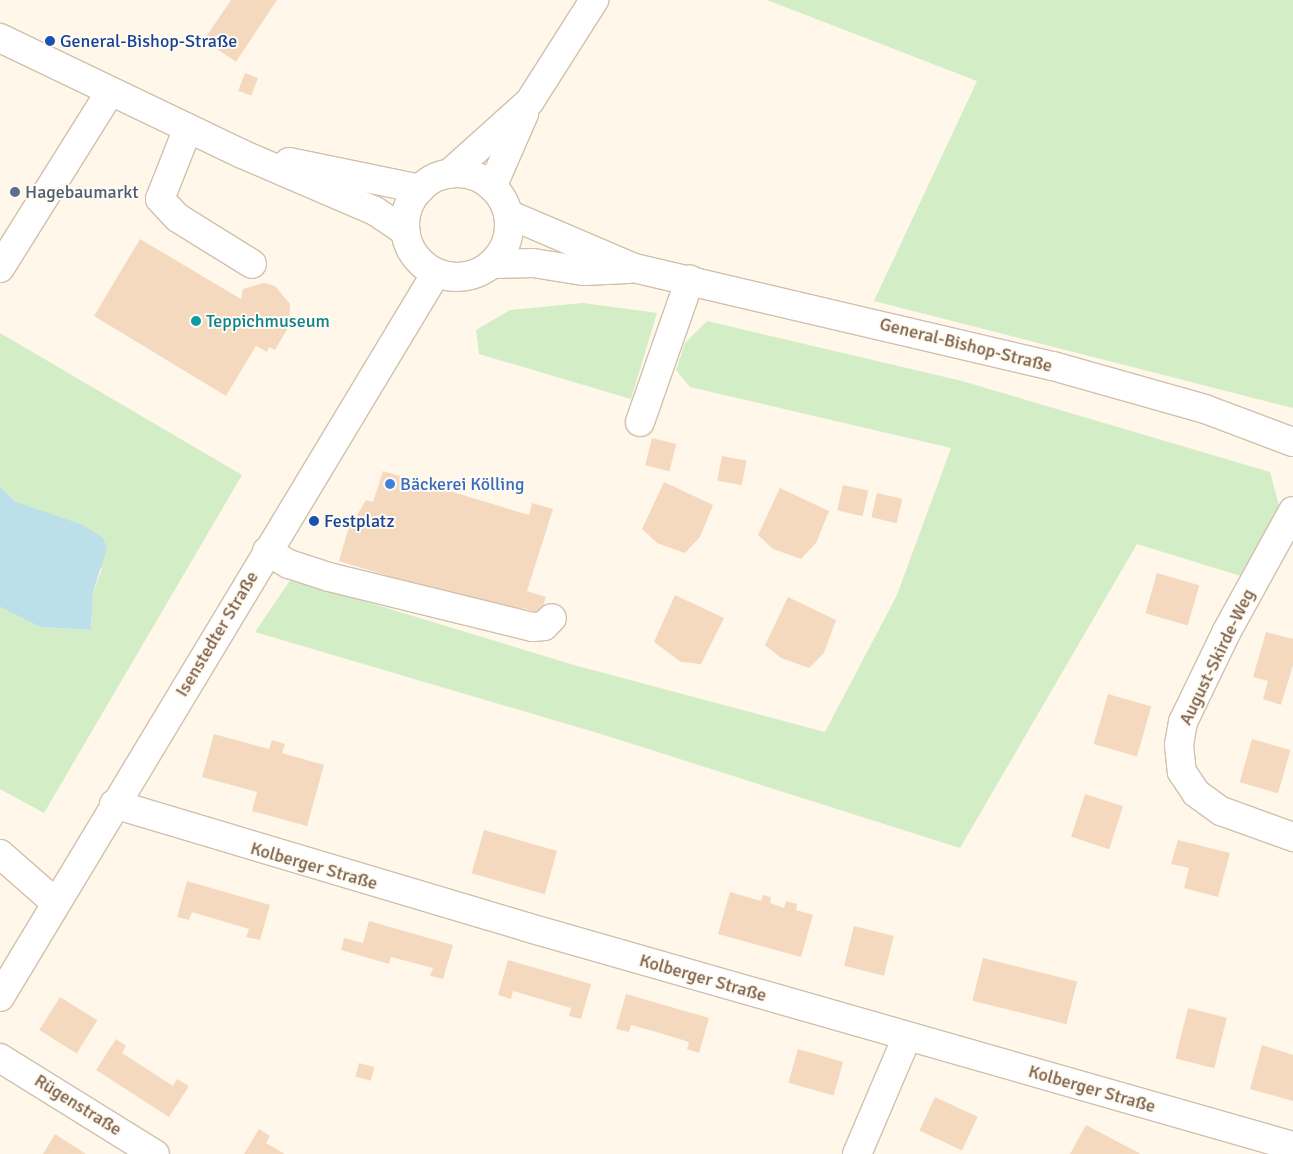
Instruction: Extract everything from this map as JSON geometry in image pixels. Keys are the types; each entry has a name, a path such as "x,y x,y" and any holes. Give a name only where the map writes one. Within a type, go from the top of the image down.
{"street":[{"path":"492,187 530,101 594,0"},
{"path":"0,38 242,154 375,211 406,232"},
{"path":"0,268 110,92"},
{"path":"449,174 478,177 492,187 508,214 507,241 492,264 466,276 436,273 415,256 406,232 408,209 420,189 449,174 530,101"},
{"path":"188,128 160,199 178,218 252,264"},
{"path":"242,154 420,189"},
{"name":"General-Bishop-Straße","path":"508,214 634,268 690,279 1053,366 1205,409 1293,442"},
{"name":"General-Bishop-Straße","path":"492,264 533,263 584,271 634,268"},
{"name":"Isenstedter Straße","path":"0,997 114,804 436,273"},
{"path":"640,422 690,279"},
{"name":"August-Skirde-Weg","path":"1293,510 1226,633 1183,722 1179,745 1182,772 1196,792 1221,811 1293,836"},
{"path":"267,550 288,564 329,577 533,627 544,626 552,618"},
{"name":"Kolberger Straße","path":"114,804 908,1037 1293,1146"},
{"path":"0,854 56,903"},
{"path":"857,1154 908,1037"},
{"name":"Rügenstraße","path":"0,1058 155,1154"}],"green space":[{"path":"767,0 1293,0 1293,408 874,301 977,81"},
{"path":"583,303 657,313 631,399 479,354 476,330 510,310"},
{"path":"707,321 962,381 1270,472 1280,509 1244,577 1137,544 960,848 601,734 255,632 291,579 574,665 825,732 897,595 951,448 690,387 676,370 685,343"},
{"path":"0,333 242,475 44,813 0,789 0,607 40,627 91,630 93,592 102,569 57,519 16,502 0,487"}],"water":[{"path":"0,487 16,502 83,525 103,538 107,549 93,592 91,630 40,627 0,607"}],"building":[{"path":"231,0 277,0 236,62 204,40"},
{"path":"245,73 258,78 251,96 238,91"},
{"name":"Teppichmuseum","path":"140,239 241,299 243,289 264,283 275,286 290,304 289,326 275,350 269,347 267,352 256,346 226,396 94,316"},
{"path":"652,438 676,444 669,471 645,465"},
{"path":"722,456 747,461 742,485 717,481"},
{"path":"383,471 529,515 532,503 553,509 527,591 546,597 541,613 522,608 520,616 339,561 348,530 366,500 373,502"},
{"path":"664,482 713,505 700,537 685,553 657,543 642,529"},
{"path":"843,485 868,491 862,516 837,510"},
{"path":"780,488 829,511 816,543 801,559 773,549 758,535"},
{"path":"877,493 902,499 897,523 871,517"},
{"path":"1157,573 1199,585 1188,626 1145,613"},
{"path":"675,595 724,618 701,664 681,662 654,642"},
{"path":"788,597 836,620 824,653 809,668 781,658 765,645"},
{"path":"1266,632 1293,639 1293,665 1281,705 1263,699 1268,681 1253,677"},
{"path":"1108,694 1151,706 1137,756 1094,744"},
{"path":"214,734 269,749 272,740 285,744 282,753 324,765 307,826 252,811 257,792 202,777"},
{"path":"1252,739 1290,750 1278,793 1240,782"},
{"path":"1085,794 1123,806 1109,849 1071,837"},
{"path":"484,830 557,851 545,894 472,873"},
{"path":"1178,840 1230,853 1218,897 1184,888 1189,868 1171,864"},
{"path":"187,881 270,905 260,940 246,937 249,929 192,912 189,920 177,917"},
{"path":"730,892 761,901 763,895 771,897 770,903 784,908 786,901 797,904 796,910 813,915 801,957 718,934"},
{"path":"369,921 453,945 443,979 430,976 433,968 391,957 389,964 341,950 344,938 363,943"},
{"path":"854,926 894,936 884,976 844,966"},
{"path":"983,958 1077,981 1066,1024 972,1001"},
{"path":"508,960 591,984 581,1019 569,1016 571,1008 513,991 511,999 498,995"},
{"path":"626,994 709,1018 699,1053 687,1049 689,1042 660,1033 631,1025 629,1032 616,1029"},
{"path":"60,997 97,1020 77,1053 39,1030"},
{"path":"1188,1008 1227,1018 1214,1068 1175,1058"},
{"path":"116,1039 126,1046 122,1053 173,1086 177,1079 189,1086 169,1117 96,1070"},
{"path":"1262,1045 1293,1055 1293,1101 1250,1089"},
{"path":"798,1049 843,1062 834,1096 788,1083"},
{"path":"359,1063 374,1067 371,1081 355,1077"},
{"path":"935,1097 978,1117 962,1150 919,1131"},
{"path":"1086,1125 1120,1143 1141,1154 1070,1154"},
{"path":"259,1129 270,1136 266,1143 285,1154 244,1154"},
{"path":"55,1134 86,1154 43,1154"}],"place":[{"name":"General-Bishop-Straße","path":"50,41"},
{"name":"Hagebaumarkt","path":"15,192"},
{"name":"Teppichmuseum","path":"196,321"},
{"name":"Bäckerei Kölling","path":"390,484"},
{"name":"Festplatz","path":"314,521"}]}
